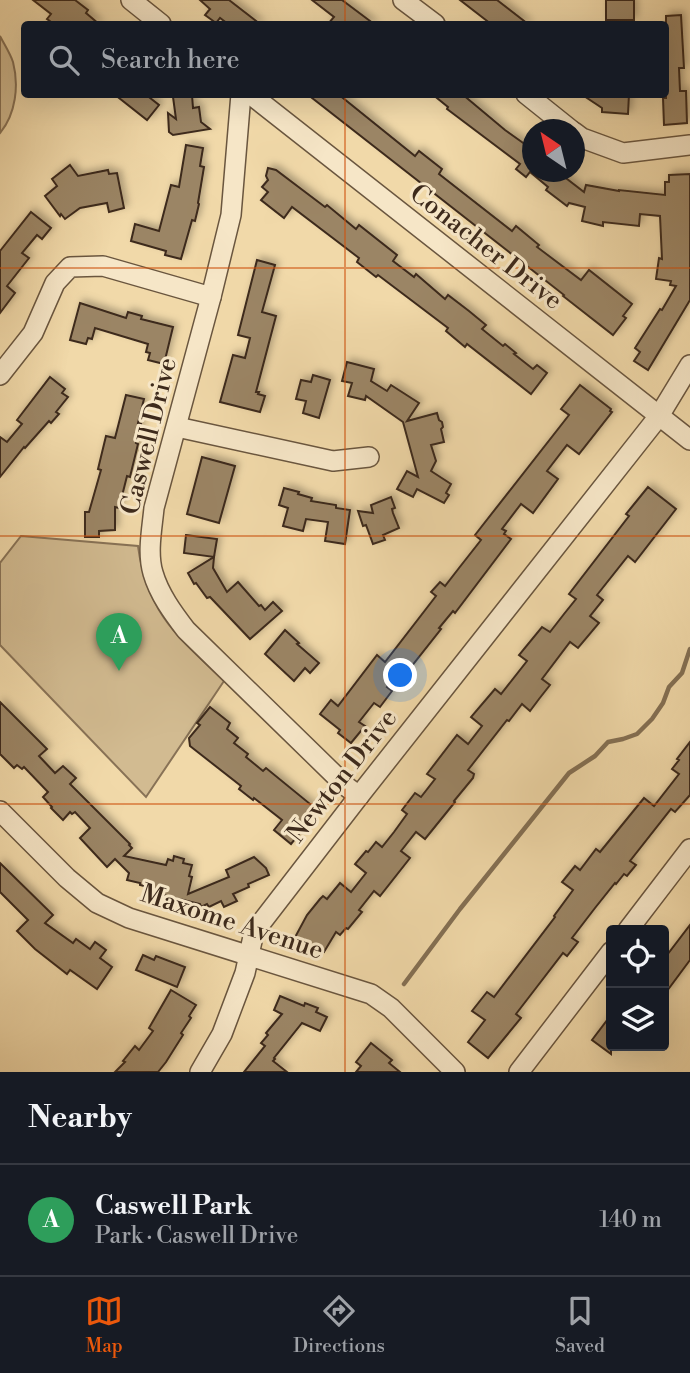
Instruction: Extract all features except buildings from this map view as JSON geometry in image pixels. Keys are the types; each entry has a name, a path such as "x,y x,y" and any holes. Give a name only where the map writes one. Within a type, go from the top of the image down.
{"street":[{"path":"131,0 157,21"},
{"path":"403,0 431,21"},
{"name":"Caswell Drive","path":"241,98 231,215 155,508 151,542 153,573 167,604 186,630 347,788 359,796"},
{"name":"Conacher Drive","path":"255,98 690,440"},
{"path":"531,98 558,119"},
{"path":"585,139 622,153 690,145"},
{"path":"0,375 33,334 55,283 70,267 103,266 211,296"},
{"name":"Newton Drive","path":"200,1072 222,1034 245,973 254,932 659,416 690,365"},
{"path":"177,427 333,461 369,457"},
{"name":"Maxome Avenue","path":"0,811 67,878 97,903 129,918 371,994 391,1007 454,1072"},
{"path":"632,925 690,849"},
{"path":"519,1072 606,959"}],"shaded area":[{"path":"0,36 13,62 16,80 13,108 0,133"},
{"path":"21,536 138,546 142,569 157,607 179,637 224,681 146,797 0,645 0,563"}],"waterway":[{"path":"404,984 569,773 595,756 608,742 637,734 652,719 663,703 669,687 682,673 690,649"}],"place":[{"name":"Caswell Park","path":"119,671"}]}
